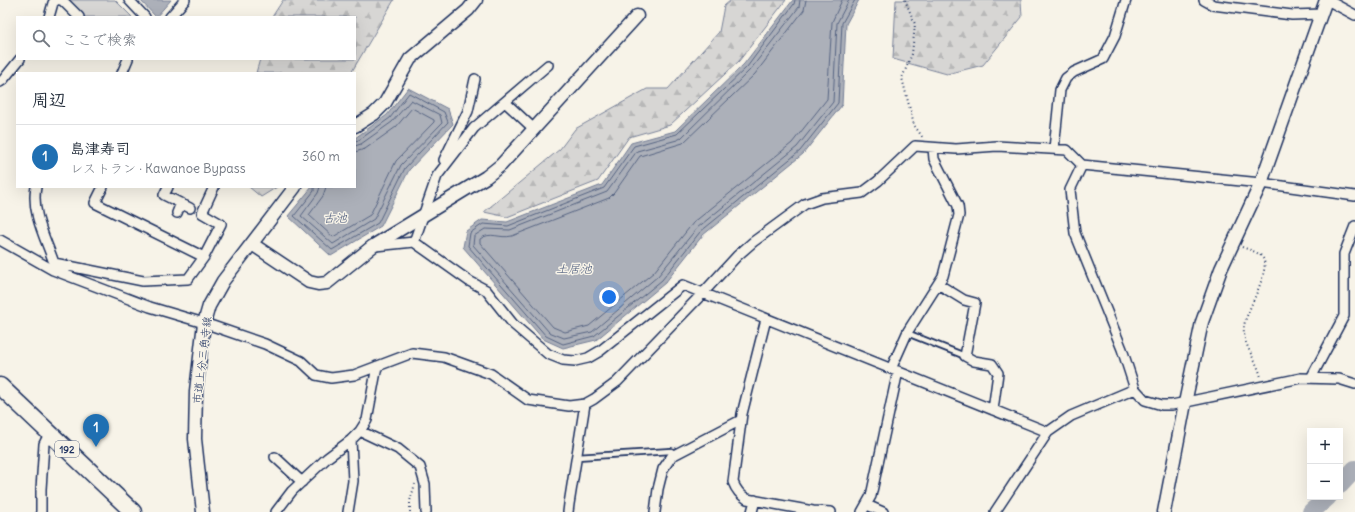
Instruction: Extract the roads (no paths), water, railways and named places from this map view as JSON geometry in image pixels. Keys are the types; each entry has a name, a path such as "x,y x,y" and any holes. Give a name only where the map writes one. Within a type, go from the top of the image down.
{"highway":[{"name":"192","path":"0,386 133,512"}],"street":[{"path":"49,16 53,4 56,0"},
{"path":"60,0 62,0 78,16"},
{"path":"128,0 144,16"},
{"path":"171,16 185,0"},
{"path":"356,125 374,114 385,103 410,59 468,10 476,0"},
{"path":"1054,149 1060,90 1066,78 1074,72 1103,60 1115,36 1126,0"},
{"path":"1204,0 1213,5 1242,4 1292,15 1322,14"},
{"path":"1164,512 1202,322 1221,268 1261,182 1327,0 1355,15"},
{"path":"252,244 309,282 318,284 327,283 373,246 486,177 501,165 637,16"},
{"path":"0,82 19,60"},
{"path":"122,72 128,60"},
{"path":"437,176 474,128 548,65"},
{"path":"414,242 437,176 468,111 475,79"},
{"path":"505,102 534,129"},
{"path":"0,240 54,267 150,308 204,323 265,344 301,361 316,375 331,378 354,375 412,353 444,357 491,374 528,400 569,406 585,404 594,400 617,382 753,242 805,204 822,198 862,192 878,181 915,146 956,149 997,146 1067,150 1082,165 1261,182 1355,196"},
{"path":"883,512 865,509 871,496 895,370 907,333 943,276 959,215 958,206 934,159 931,147"},
{"path":"1082,165 1070,190 1075,234 1122,349 1135,389 1145,400 1162,405 1172,405 1301,378 1338,379 1355,384"},
{"path":"36,188 34,198 37,216 54,267"},
{"path":"102,188 95,203 204,257"},
{"path":"168,188 164,195 190,208"},
{"path":"54,267 143,281 188,279 204,257 221,224 202,213 214,188"},
{"name":"市道上分三角寺線","path":"203,512 195,439 196,391 204,323 210,306 223,281 294,188"},
{"path":"177,213 181,203"},
{"path":"1311,378 1344,316 1344,254 1355,226"},
{"path":"373,246 414,242 469,281 486,290 513,324 548,354 562,360 575,361 588,358 600,351 683,284 766,319 1048,432"},
{"path":"938,284 964,300 975,303 965,356 974,361 992,364 998,373 993,410"},
{"path":"766,319 741,420 733,482 741,496 747,499 813,511 831,512"},
{"path":"276,512 292,491 327,458 351,440 367,420 377,366"},
{"path":"995,512 1048,432 1071,416 1135,389"},
{"path":"568,512 568,504 585,404"},
{"path":"655,512 658,489 663,469 672,456 741,420"},
{"path":"360,430 398,449 420,467 425,484 426,512"},
{"path":"41,512 46,440"},
{"path":"348,512 353,482 351,440"},
{"path":"275,457 302,482"},
{"path":"752,512 755,500"}],"lane":[{"path":"907,333 965,356"},
{"path":"577,457 671,451 676,454"}],"water":[{"path":"140,0 171,0 157,16 155,16"},
{"name":"土居池","path":"793,0 859,0 846,24 842,105 803,154 703,235 665,283 596,340 563,348 543,339 463,247 466,231 482,220 507,222 602,185 631,143 675,131 744,64"},
{"name":"古池","path":"408,88 448,109 453,124 409,170 381,226 331,256 288,216 311,188 356,188 356,137 387,115"}],"waterway":[{"path":"1343,482 1355,469"},
{"path":"1311,512 1325,500"}],"place":[{"name":"島津寿司","path":"96,447"}]}
